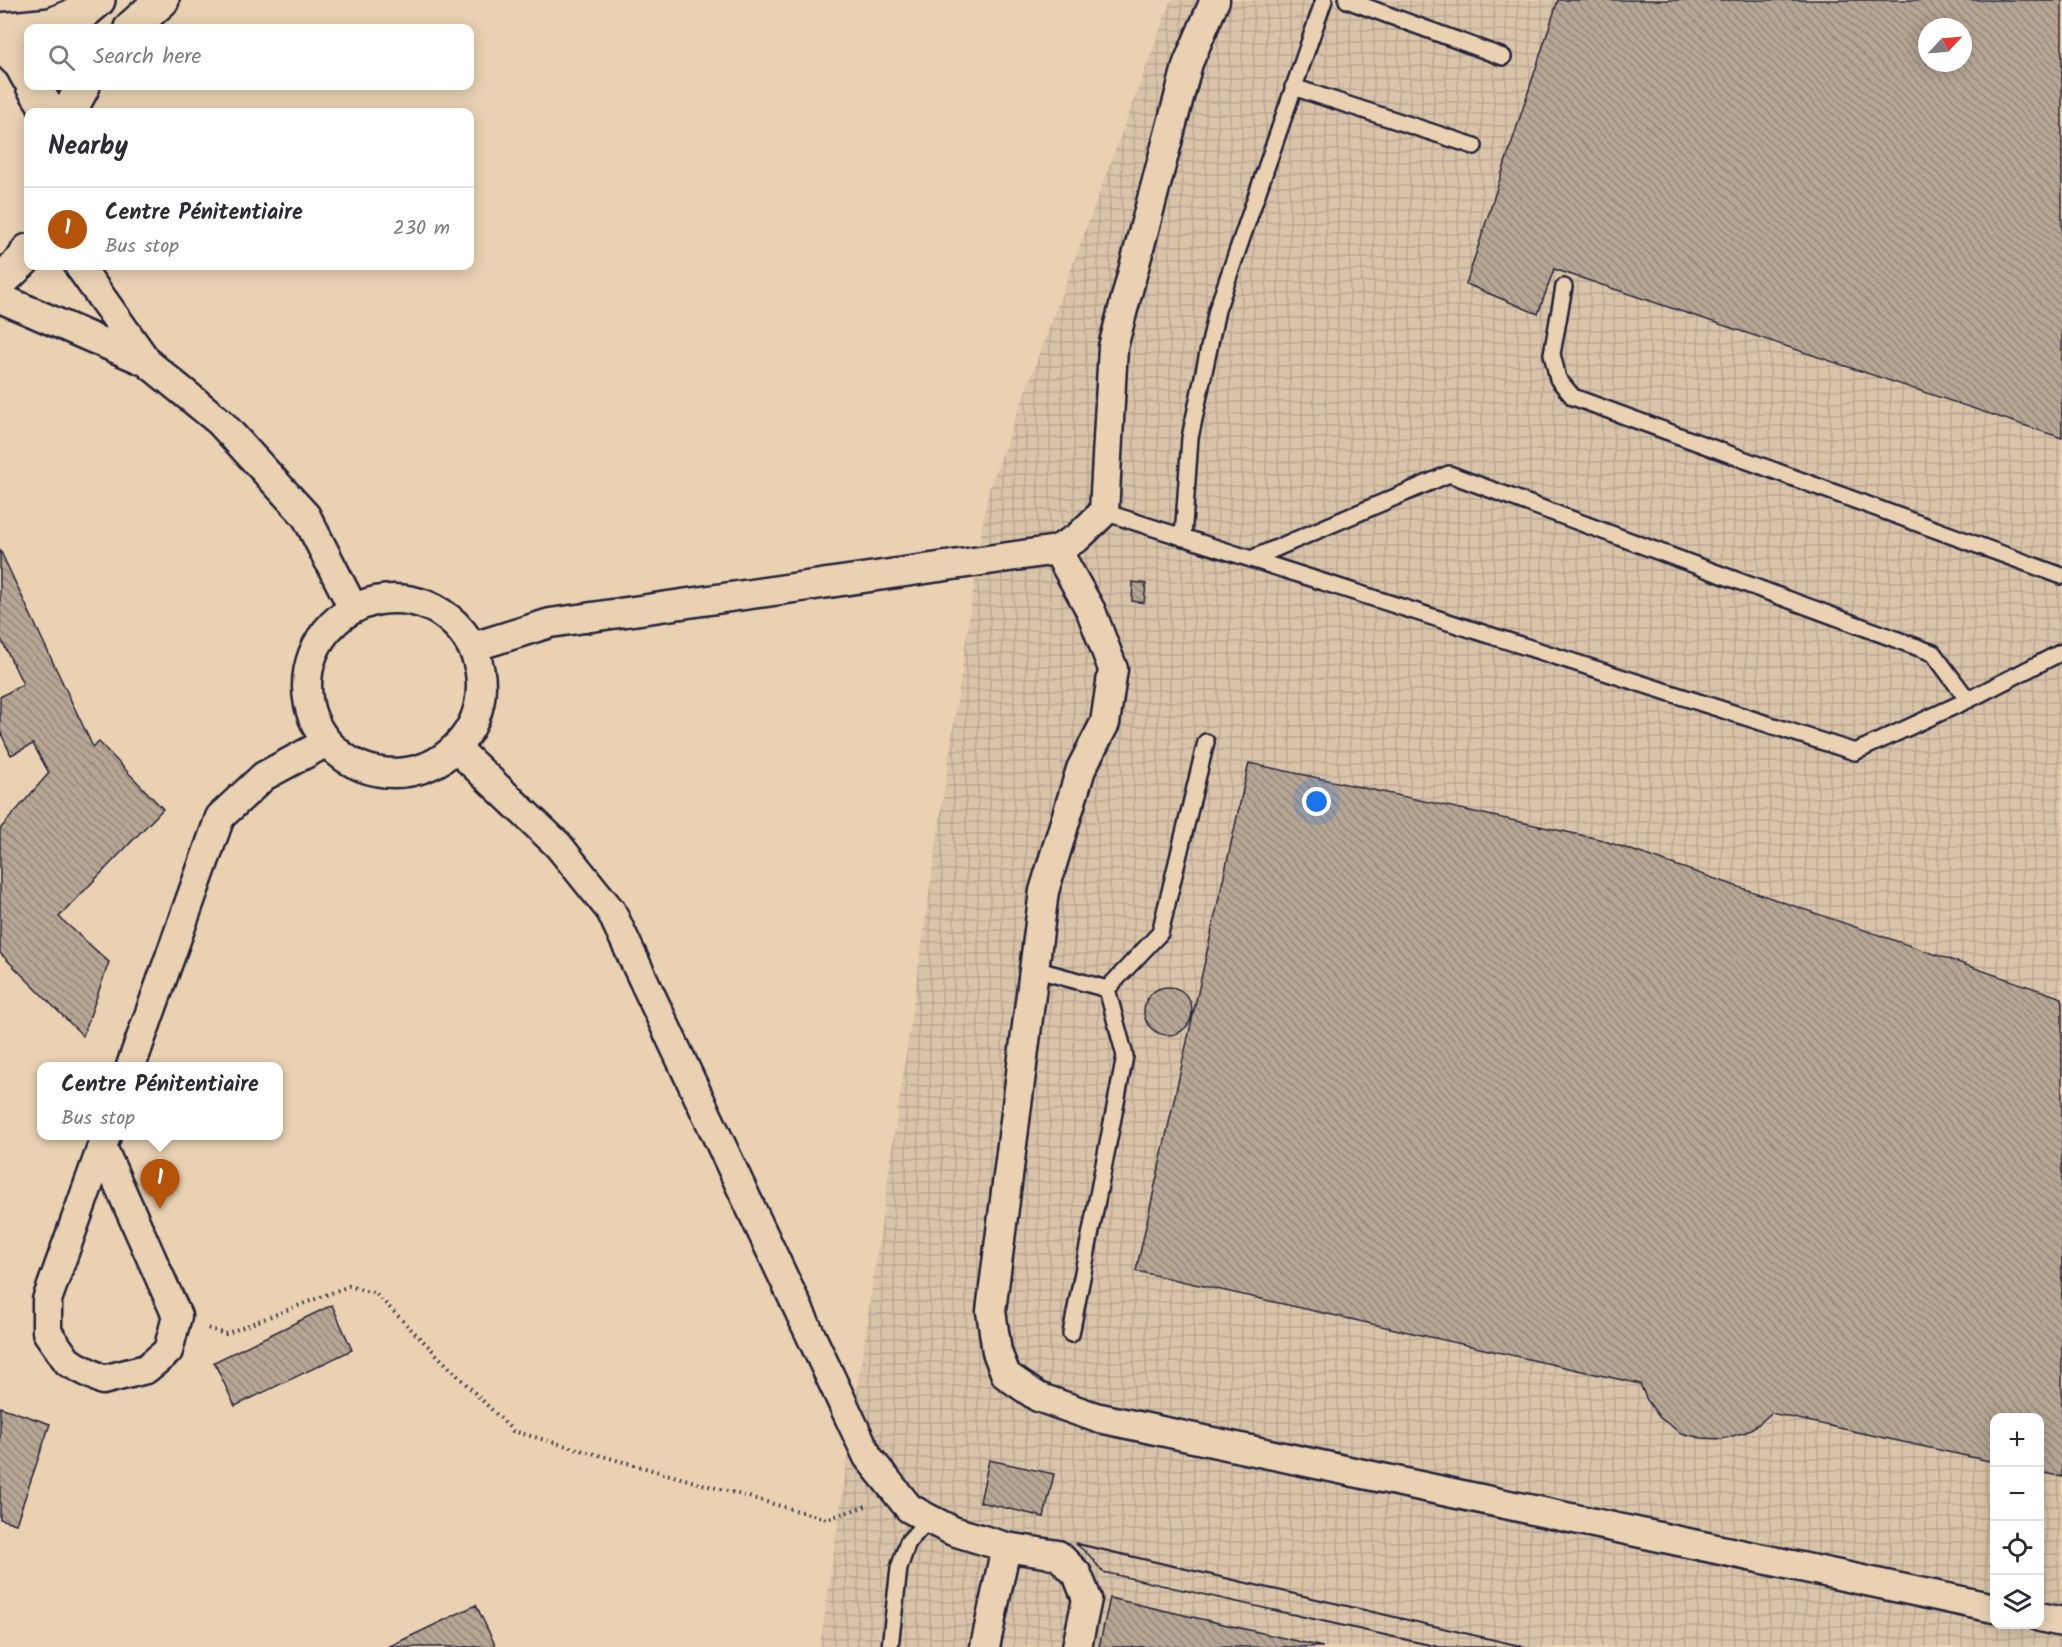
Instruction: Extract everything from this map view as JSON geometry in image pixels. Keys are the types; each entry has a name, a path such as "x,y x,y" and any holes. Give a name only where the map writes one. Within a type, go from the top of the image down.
{"main road":[{"path":"53,24 85,11 98,0"},
{"path":"135,24 162,0"},
{"path":"0,30 24,28"},
{"path":"0,44 24,70"},
{"path":"36,90 45,108"},
{"path":"71,108 81,90"},
{"path":"0,282 24,259"}],"street":[{"path":"473,647 550,623 1057,550 1078,537 1104,513 1113,347 1188,63 1215,0"},
{"path":"82,270 148,363 220,422 306,516 353,608"},
{"path":"0,298 148,363"},
{"path":"1057,550 1091,611 1113,669 1105,723 1082,769 1044,891 991,1311 997,1352 1006,1375 1038,1397 1095,1417 1990,1607"},
{"path":"407,599 434,608 456,624 473,647 481,673 481,700 472,726 456,748 432,765 405,773 376,771 349,760 327,742 314,719 308,694 308,669 317,645 332,624 353,608 379,600 407,599"},
{"path":"132,1062 220,817 264,776 327,742"},
{"path":"456,748 558,845 611,911 868,1457 909,1508 953,1531 1006,1547 1058,1555 1077,1574 1087,1599 1077,1647"},
{"path":"104,1141 177,1316 168,1351 146,1369 103,1380 68,1362 47,1332 47,1300 104,1141"},
{"path":"985,1647 1006,1547"},
{"path":"2044,1618 2062,1622"}],"lane":[{"path":"1183,538 1190,438 1217,310 1324,0"},
{"path":"1347,0 1503,57"},
{"path":"1293,87 1474,146"},
{"path":"1564,287 1552,354 1558,379 1573,397 2062,576"},
{"path":"1251,560 1449,474 1933,652 1968,700"},
{"path":"1104,513 1855,752 1968,700 2062,652"},
{"path":"1107,989 1160,933 1206,742"},
{"path":"1034,969 1107,989"},
{"path":"1071,1334 1125,1056 1107,989"},
{"path":"890,1647 899,1568 908,1542 929,1518"}],"path":[{"path":"177,1316 225,1334 349,1286 376,1294 513,1431 827,1519 900,1496"}],"shaded area":[{"path":"1171,0 2062,0 2062,1647 820,1647 987,495"}],"building":[{"path":"1558,0 2062,0 2062,438 1554,269 1538,314 1466,284"},
{"path":"0,550 93,747 99,742 163,809 59,917 109,962 83,1036 0,953 0,829 49,773 33,744 11,755 0,731 0,697 23,684 0,637"},
{"path":"1133,582 1146,584 1144,603 1132,601"},
{"path":"1249,763 1599,839 2062,998 2062,1477 2044,1473 2044,1413 1990,1413 1990,1461 1771,1413 1746,1432 1722,1439 1701,1438 1681,1433 1660,1418 1647,1400 1640,1384 1136,1271"},
{"path":"1168,987 1185,994 1192,1011 1185,1028 1168,1035 1151,1028 1144,1011 1151,994"},
{"path":"332,1305 352,1350 235,1406 214,1362"},
{"path":"0,1407 50,1424 16,1524 0,1519"},
{"path":"989,1460 1054,1474 1044,1517 980,1502"},
{"path":"1075,1543 1526,1647 1440,1647 1103,1572"},
{"path":"1076,1544 1524,1647 1437,1647 1103,1572"},
{"path":"1110,1598 1323,1647 1099,1647"},
{"path":"476,1605 496,1647 388,1647"}],"place":[{"name":"Centre Pénitentiaire","path":"160,1209"}]}
